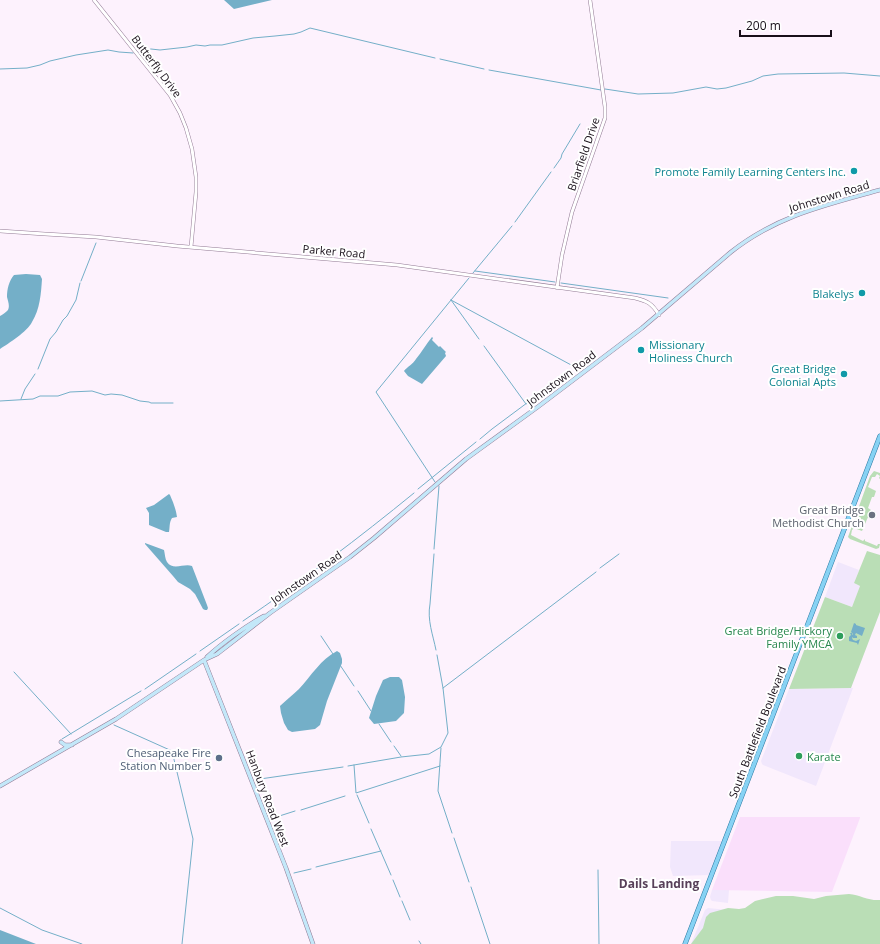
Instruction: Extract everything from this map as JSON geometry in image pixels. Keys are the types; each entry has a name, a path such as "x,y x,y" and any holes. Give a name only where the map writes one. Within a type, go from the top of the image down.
{"main road":[{"name":"Johnstown Road","path":"1,784 116,719 204,660 216,654 350,557 466,459 659,315 731,252 747,240 760,232 796,215 880,190"},
{"name":"South Battlefield Boulevard","path":"686,942 880,436"},
{"name":"Hanbury Road West","path":"204,660 286,868 313,944"},
{"path":"62,742 65,744 73,744"}],"street":[{"name":"Butterfly Drive","path":"94,0 170,95 186,128 192,149 196,177 191,247"},
{"name":"Briarfield Drive","path":"557,288 562,255 572,212 605,118 605,108 590,0"},
{"name":"Parker Road","path":"0,231 96,237 396,265 635,298 650,304 655,308 659,315"}],"shaded area":[{"path":"838,562 859,570 854,583 860,586 852,607 825,597"},
{"path":"853,688 816,786 762,764 761,761 789,689"},
{"path":"740,817 860,818 832,892 712,890"},
{"path":"671,841 724,841 711,875 673,876 670,867"},
{"path":"712,890 729,890 728,903 712,901 710,897"},
{"path":"708,908 728,910 715,944 691,944 705,910"}],"green space":[{"path":"874,471 880,473 880,476 877,474 875,477 872,477 868,487 876,491 868,508 871,510 862,531 854,528 851,535 863,541 865,539 865,541 877,546 880,544 879,548 876,549 848,537 870,476"},
{"name":"Great Bridge/Hickory Family YMCA","path":"867,551 880,555 880,612 851,688 789,689 825,597 852,607 860,586 854,583"},
{"path":"849,894 872,900 880,900 880,944 691,944 703,928 706,917 710,913 728,908 745,908 755,901 776,896 793,896 814,899 826,896"}],"water":[{"path":"224,0 272,0 234,9"},
{"path":"14,275 40,275 42,279 41,296 37,312 30,326 26,330 0,349 0,316 9,308 7,291 9,285"},
{"path":"432,337 432,340 446,352 446,356 422,384 408,376 404,371 415,361"},
{"path":"169,494 177,517 172,518 169,532 166,532 149,525 149,513 146,508 154,505"},
{"path":"145,543 164,550 166,561 169,565 192,566 207,605 207,610 203,609 195,594 190,589 178,582"},
{"path":"854,623 865,628 862,636 856,633 855,635 857,638 852,638 856,641 860,639 858,645 857,643 849,641 849,637 851,635 850,633 852,633"},
{"path":"337,651 340,653 342,663 327,701 320,725 315,729 292,732 288,730 284,723 280,706 299,689 326,658"},
{"path":"390,677 399,677 402,680 405,697 404,713 396,721 374,724 369,718 376,696 383,680"},
{"path":"0,930 36,944 0,944"}],"waterway":[{"path":"139,52 151,49 160,50 196,45 222,45 253,38 294,34 310,28 435,58"},
{"path":"0,69 27,68 76,55 108,50 133,53"},
{"path":"440,59 484,69"},
{"path":"489,70 601,90"},
{"path":"605,89 638,94 673,93 706,87 717,89 726,88 752,81 763,76 778,74 844,73 880,76"},
{"path":"554,168 580,124"},
{"path":"515,222 551,172"},
{"path":"473,273 512,226"},
{"path":"81,281 96,243"},
{"path":"475,271 555,282"},
{"path":"435,482 376,392 469,278"},
{"path":"38,369 50,339 67,316 76,300 80,283"},
{"path":"561,283 668,298"},
{"path":"451,300 573,366"},
{"path":"451,300 479,339"},
{"path":"484,346 526,404"},
{"path":"21,399 25,389 35,374"},
{"path":"540,394 555,383"},
{"path":"0,401 33,399 40,396 58,396 70,392 92,391 105,395 122,395 151,403 173,403"},
{"path":"480,439 535,397"},
{"path":"418,489 476,442"},
{"path":"434,549 439,486"},
{"path":"243,621 330,559 414,493"},
{"path":"434,554 429,616 436,650"},
{"path":"600,568 619,554"},
{"path":"443,688 596,572"},
{"path":"200,651 239,624"},
{"path":"321,636 333,654"},
{"path":"145,689 196,654"},
{"path":"348,766 429,754 441,747 448,733 443,688 437,655"},
{"path":"340,665 354,686"},
{"path":"14,672 71,734"},
{"path":"62,739 141,691"},
{"path":"358,691 371,711"},
{"path":"379,724 391,742"},
{"path":"114,725 172,751 193,839 182,944"},
{"path":"394,746 401,756"},
{"path":"441,748 438,791 452,833"},
{"path":"354,765 356,793 440,766"},
{"path":"260,779 343,767"},
{"path":"357,795 369,823"},
{"path":"301,810 345,796"},
{"path":"270,819 295,811"},
{"path":"371,829 391,875"},
{"path":"454,838 469,882"},
{"path":"316,867 381,851"},
{"path":"294,873 311,869"},
{"path":"598,870 599,944"},
{"path":"393,880 400,897"},
{"path":"471,887 490,944"},
{"path":"402,901 410,920"},
{"path":"0,908 42,930 82,944"}],"place":[{"name":"Promote Family Learning Centers Inc.","path":"854,171"},
{"name":"Blakelys","path":"862,293"},
{"name":"Missionary Holiness Church","path":"641,350"},
{"name":"Great Bridge Colonial Apts","path":"844,374"},
{"name":"Great Bridge Methodist Church","path":"872,515"},
{"name":"Great Bridge/Hickory Family YMCA","path":"840,636"},
{"name":"Karate","path":"799,756"},
{"name":"Chesapeake Fire Station Number 5","path":"219,758"}],"district":[{"name":"Dails Landing","path":"659,883"}]}
